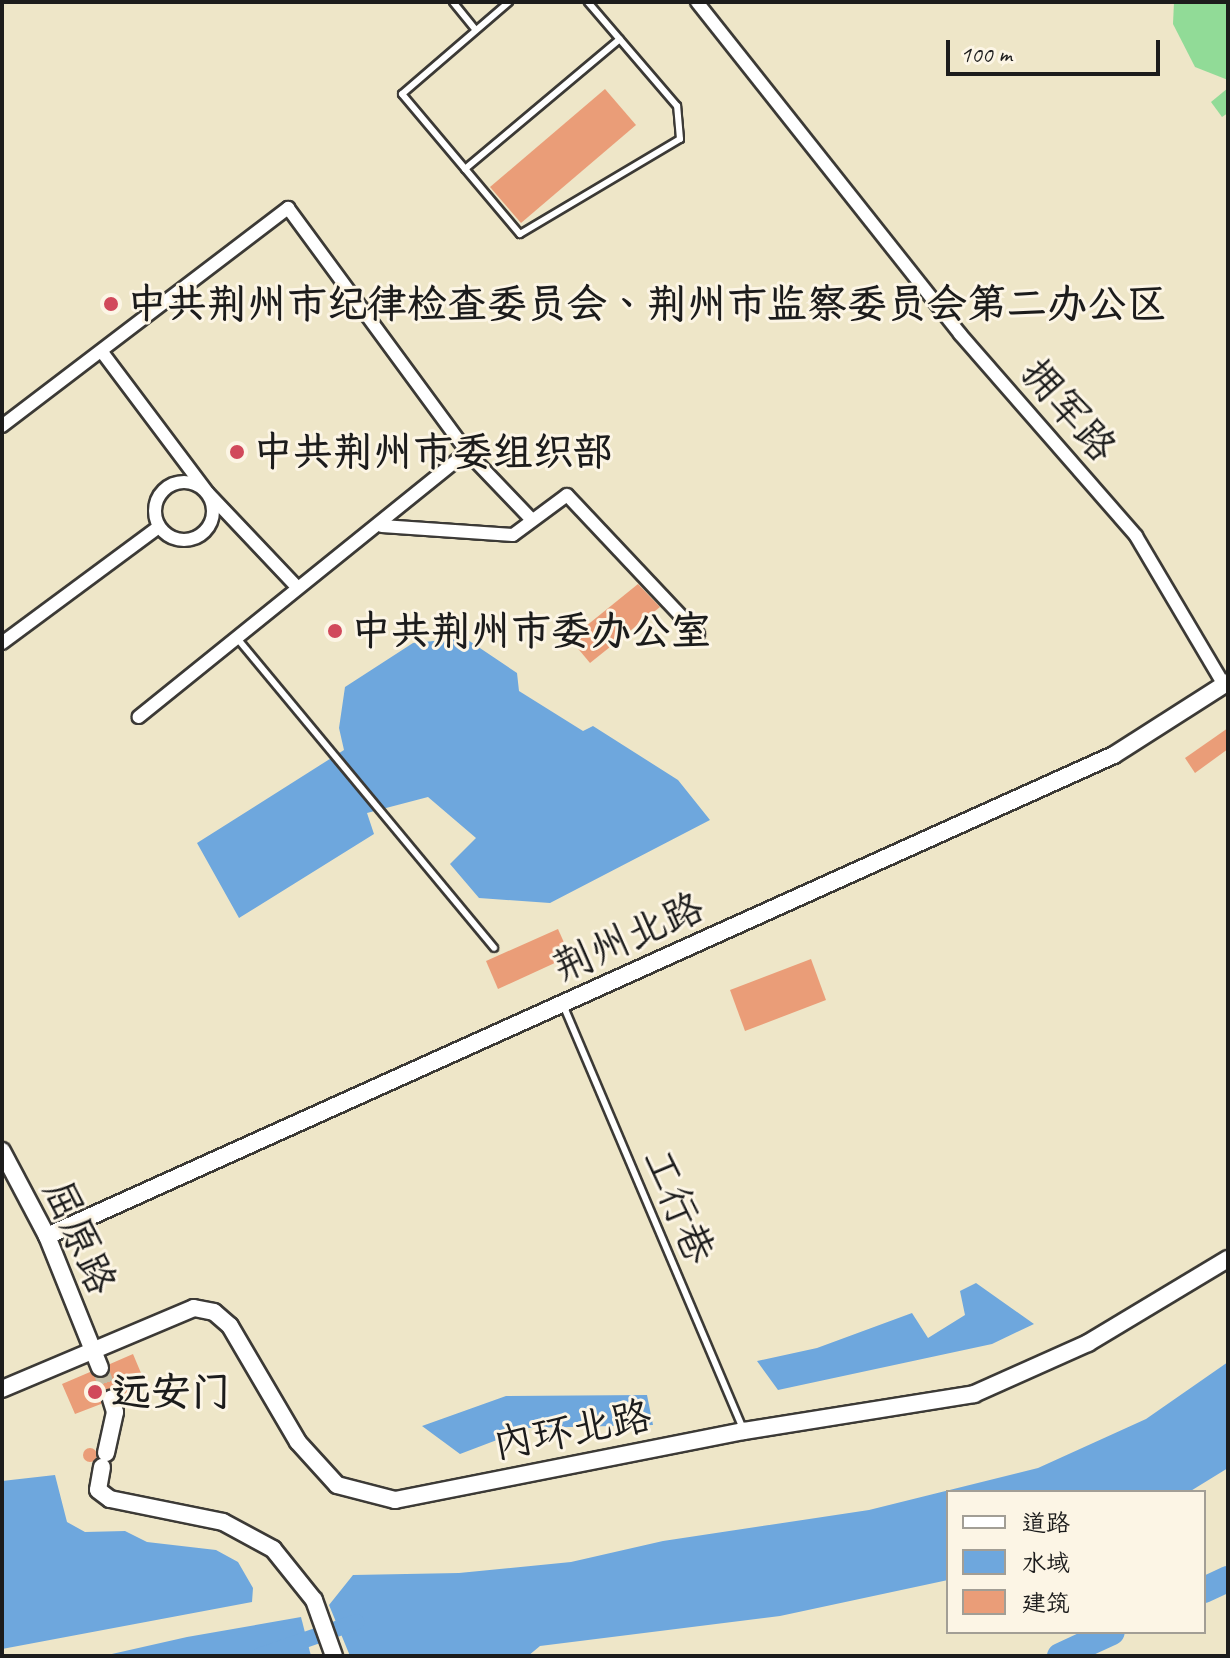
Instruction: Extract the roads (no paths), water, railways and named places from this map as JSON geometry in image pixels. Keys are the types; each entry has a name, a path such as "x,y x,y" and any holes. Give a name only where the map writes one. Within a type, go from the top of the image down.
{"street":[{"name":"拥军路","path":"697,2 960,334 1136,536 1226,684"},
{"path":"2,426 288,208 467,452 532,520"},
{"path":"102,352 208,493 297,587"},
{"path":"138,717 297,587 382,526 467,452"},
{"path":"191,482 208,493 212,520 201,535 183,541 159,527 155,508 172,484 191,482"},
{"path":"382,526 513,535 567,495 698,634"},
{"path":"2,643 159,527"},
{"name":"荆州北路","path":"47,1236 1114,755 1226,684"},
{"name":"屈原路","path":"2,1151 47,1236 97,1360"},
{"name":"内环北路","path":"2,1389 97,1360 194,1308 214,1312 230,1326 298,1442 337,1485 395,1500 744,1431 974,1394 1088,1343 1228,1259"},
{"path":"111,1399 115,1412 98,1490 110,1499 223,1522 273,1549 314,1600 334,1656"}],"lane":[{"path":"453,2 476,30"},
{"path":"509,2 402,94 520,234 680,139 677,106 588,2"},
{"path":"465,169 620,39"},
{"path":"236,637 494,948"},
{"name":"工行巷","path":"563,1003 744,1431"}],"water":[{"path":"465,638 517,673 519,691 583,731 593,726 678,780 710,820 550,903 479,898 450,864 476,838 428,797 367,813 374,834 239,918 197,843 344,750 339,728 345,687 413,643"},
{"path":"976,1283 1034,1324 992,1344 778,1390 757,1361 817,1348 912,1313 928,1338 965,1315 960,1291"},
{"path":"1228,1362 1228,1468 1192,1490 949,1490 1038,1468 1146,1419"},
{"path":"647,1395 653,1425 528,1428 460,1454 422,1426 506,1396"},
{"path":"55,1475 67,1522 85,1532 125,1531 147,1542 216,1550 238,1562 253,1588 252,1602 2,1649 2,1481"},
{"path":"946,1491 946,1580 780,1616 540,1646 528,1656 350,1656 329,1605 353,1575 459,1573 571,1562 663,1541 869,1510"},
{"path":"301,1617 311,1656 103,1656 187,1637"}],"waterway":[{"path":"1206,1589 1228,1579"},
{"path":"259,1656 356,1622"},
{"path":"1060,1656 1108,1634"}],"tunnel":[{"path":"100,1368 111,1399"}],"place":[{"name":"中共荆州市纪律检查委员会、荆州市监察委员会第二办公区","path":"111,304"},
{"name":"中共荆州市委组织部","path":"237,452"},
{"name":"中共荆州市委办公室","path":"335,631"},
{"name":"远安门","path":"95,1392"}]}
